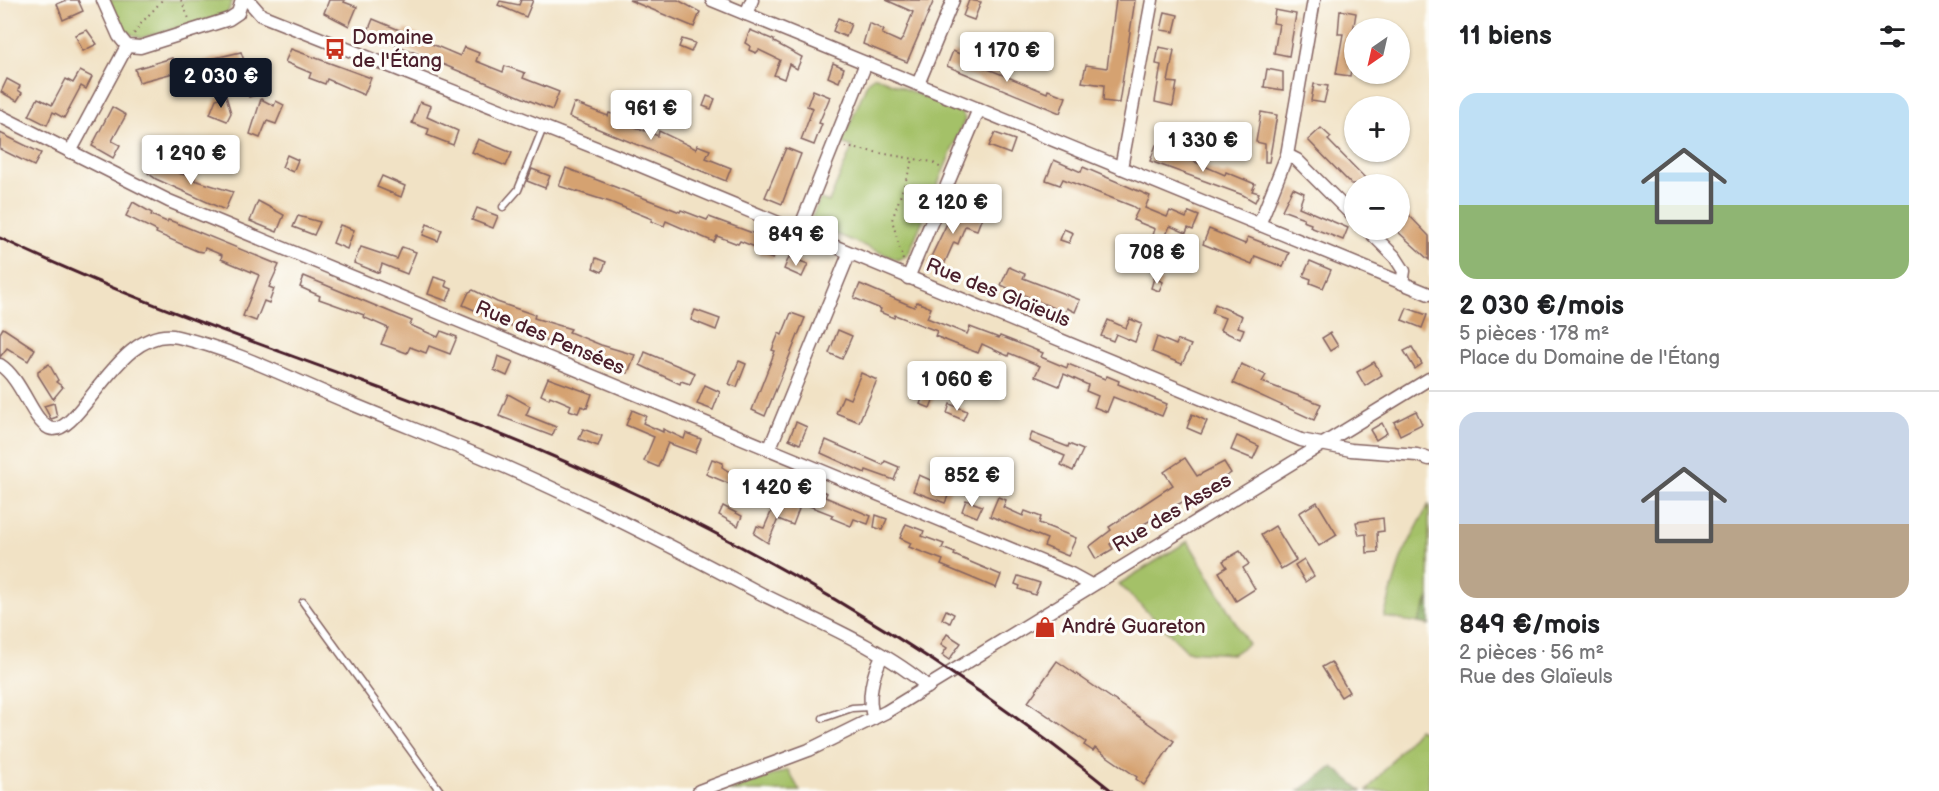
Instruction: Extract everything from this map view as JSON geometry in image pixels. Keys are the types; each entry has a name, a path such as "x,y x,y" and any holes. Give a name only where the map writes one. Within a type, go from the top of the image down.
{"street":[{"path":"70,152 130,41 119,36 103,0"},
{"path":"229,19 238,13 242,0"},
{"name":"Rue des Glaïeuls","path":"248,0 261,15 543,128 1301,440 1320,445"},
{"path":"712,0 1429,294"},
{"path":"746,14 752,0"},
{"path":"918,84 953,0"},
{"path":"1121,168 1152,0"},
{"path":"1259,225 1287,155 1314,0"},
{"name":"Rue des Glaïeuls","path":"130,41 140,46 229,19 261,15"},
{"path":"798,233 866,63"},
{"path":"908,278 979,109"},
{"name":"Rue des Pensées","path":"0,116 169,201 1091,585"},
{"path":"1287,155 1296,160 1344,207"},
{"path":"1378,240 1395,257 1404,271 1402,283"},
{"path":"769,450 849,254"},
{"path":"0,365 18,381 40,420 48,428 56,429 64,426 74,417 132,349 145,341 165,336 177,337 229,354 511,469 720,572 882,656 928,687"},
{"name":"Rue des Asses","path":"699,791 809,750 872,712 928,687 1429,379"},
{"path":"1320,445 1417,455 1429,459"},
{"path":"872,712 882,656"}],"lane":[{"path":"503,207 518,190 543,128"},
{"path":"303,602 440,791"},
{"path":"823,718 852,708 872,712"}],"path":[{"path":"130,41 143,18 153,12 162,0"},
{"path":"181,0 192,24"},
{"path":"840,146 932,162 946,172"},
{"path":"903,263 892,220 914,158"}],"green space":[{"path":"109,0 233,0 227,14 141,38 123,31"},
{"path":"875,76 962,113 965,119 908,255 898,260 814,225 811,219 820,199 829,202 852,147 842,143 868,81"},
{"path":"1429,504 1429,598 1418,623 1384,617 1401,558"},
{"path":"1188,541 1248,644 1233,654 1187,651 1119,584"},
{"path":"1429,598 1429,625 1418,623"},
{"path":"1418,729 1429,735 1429,791 1367,791"},
{"path":"1333,767 1362,791 1299,791"},
{"path":"788,770 800,791 729,791"}],"building":[{"path":"67,0 78,0 83,11 63,20 57,4"},
{"path":"329,0 345,0 344,2 357,7 349,26 324,13"},
{"path":"521,0 533,0 526,17 498,5 500,1 519,5"},
{"path":"629,0 678,0 700,12 694,27"},
{"path":"886,0 934,0 907,62 863,44 869,23 884,30 882,34 900,42 903,38 913,12"},
{"path":"969,0 981,2 974,20 963,16"},
{"path":"1116,0 1135,0 1119,103 1103,101 1104,85 1082,82 1086,65 1107,68"},
{"path":"1275,10 1296,14 1289,56 1274,53 1279,24 1273,23"},
{"path":"1340,10 1356,13 1355,18 1344,18 1344,75 1336,74 1343,34 1338,34"},
{"path":"1165,12 1178,15 1174,32 1161,30"},
{"path":"838,18 851,24 846,37 833,31"},
{"path":"373,19 404,32 405,29 418,34 422,40 460,56 464,47 479,53 476,61 503,72 505,66 525,73 523,78 559,92 552,110 399,46 366,36"},
{"path":"87,30 97,44 83,51 75,35"},
{"path":"750,30 774,40 802,57 797,69 789,64 784,79 774,75 780,60 759,50 756,53 749,50 750,46 745,43"},
{"path":"682,39 695,43 691,52 679,47"},
{"path":"1159,47 1174,50 1168,82 1177,83 1173,106 1155,102 1161,65 1156,64"},
{"path":"291,49 371,78 364,95 327,79 325,84 309,78 311,73 285,62"},
{"path":"953,51 967,57 966,60 1047,93 1048,90 1066,97 1060,113 947,66"},
{"path":"241,52 246,66 215,75 209,81 195,85 189,64"},
{"path":"172,58 177,72 139,82 135,69"},
{"path":"833,63 844,68 839,82 828,77"},
{"path":"1267,69 1283,72 1283,90 1264,87"},
{"path":"80,71 92,77 86,89 81,86 64,118 53,112 47,125 29,116 38,98 52,105 66,79 73,83"},
{"path":"7,79 20,86 18,90 22,93 17,101 1,92"},
{"path":"1314,84 1328,86 1324,103 1311,101"},
{"path":"257,85 260,94 249,97 246,88"},
{"path":"813,90 830,97 819,123 822,124 814,145 801,140 813,108 807,106"},
{"path":"226,96 231,113 227,121 210,114 216,99"},
{"path":"707,96 715,99 711,109 703,106"},
{"path":"261,99 274,106 276,101 284,105 276,124 267,121 260,138 250,134"},
{"path":"420,102 431,106 427,117 458,131 453,145 427,135 429,129 412,123"},
{"path":"574,103 608,116 609,113 635,122 633,126 658,136 659,131 696,149 697,145 710,150 706,158 731,168 726,181 569,117"},
{"path":"112,107 126,115 112,141 120,145 113,158 92,146"},
{"path":"1261,112 1277,115 1269,162 1265,162 1265,144 1256,142"},
{"path":"1321,128 1331,137 1328,140 1344,156 1344,162 1350,162 1361,174 1344,174 1344,177 1308,140"},
{"path":"0,133 41,153 34,166 0,149"},
{"path":"995,133 1015,140 1010,154 989,146"},
{"path":"478,139 512,153 506,166 472,152"},
{"path":"1156,145 1225,175 1226,172 1255,184 1252,191 1259,193 1255,202 1243,195 1150,161"},
{"path":"786,148 801,154 782,204 765,197"},
{"path":"287,155 298,160 293,172 282,167"},
{"path":"154,160 181,174 195,177 194,180 233,192 225,210 156,179 148,173"},
{"path":"1054,160 1081,172 1083,167 1150,196 1145,208 1167,217 1170,211 1186,218 1189,212 1199,216 1193,230 1188,228 1186,233 1170,226 1164,240 1153,235 1155,229 1133,220 1138,210 1132,206 1063,179 1060,185 1046,180"},
{"path":"566,168 680,212 681,210 707,220 709,217 758,235 757,238 778,246 773,259 758,254 760,249 740,241 738,244 717,236 714,242 666,221 664,226 610,202 559,186"},
{"path":"532,169 550,176 545,188 527,181"},
{"path":"382,176 405,186 401,197 377,187"},
{"path":"1293,188 1304,193 1299,207 1344,226 1343,240 1310,227 1311,224 1303,221 1304,218 1282,210"},
{"path":"258,201 284,215 277,232 250,221"},
{"path":"133,202 152,213 151,215 167,222 168,220 174,222 279,265 269,287 274,289 269,303 264,301 256,321 243,316 259,275 221,259 222,255 205,248 203,252 197,251 156,233 157,231 126,216"},
{"path":"477,208 498,216 493,228 472,220"},
{"path":"954,209 982,217 977,230 965,226 958,244 954,242 942,269 928,263"},
{"path":"298,216 320,222 314,235 293,227"},
{"path":"1410,216 1429,236 1429,260 1407,240 1410,240"},
{"path":"427,224 442,230 438,241 423,235"},
{"path":"340,225 354,230 347,249 333,243"},
{"path":"1064,229 1073,233 1069,243 1060,240"},
{"path":"1209,229 1245,244 1248,237 1289,253 1283,267 1255,256 1252,264 1203,244"},
{"path":"361,247 397,259 402,247 416,252 407,274 382,264 379,273 354,263"},
{"path":"789,257 808,264 802,277 784,269"},
{"path":"596,258 606,262 602,272 593,268"},
{"path":"1310,261 1331,270 1323,288 1310,283 1311,279 1303,276"},
{"path":"1009,267 1025,274 1023,278 1080,300 1075,312 1067,308 1065,313 1001,285"},
{"path":"304,276 412,321 410,325 438,337 441,331 457,337 450,354 429,346 426,353 410,347 407,353 381,344 388,328 363,317 364,315 319,299 320,296 300,287"},
{"path":"434,277 447,281 445,286 452,289 447,301 428,294"},
{"path":"1154,278 1163,282 1159,291 1151,288"},
{"path":"860,284 914,307 917,302 931,308 927,318 967,334 970,327 999,338 1000,336 1043,353 1041,357 1067,368 1068,364 1105,379 1107,376 1119,381 1118,384 1167,404 1162,416 1113,397 1107,412 1094,407 1098,396 1086,391 1088,385 1064,374 1059,386 1035,376 1040,366 1009,353 1008,356 982,344 978,353 935,336 937,331 895,315 894,318 880,312 881,309 854,298"},
{"path":"473,290 497,302 535,315 534,318 571,329 569,332 601,345 635,355 628,373 594,362 463,305 469,292"},
{"path":"1215,304 1242,316 1238,327 1244,329 1240,339 1220,330 1225,318 1212,313"},
{"path":"1407,308 1427,315 1422,328 1402,320"},
{"path":"695,310 720,319 716,330 691,320"},
{"path":"791,313 805,318 765,416 752,410 775,351 772,350 779,333 782,335"},
{"path":"1130,319 1142,324 1135,342 1116,334 1113,341 1101,336 1108,320 1126,328"},
{"path":"3,328 35,349 28,361 7,348 0,357 0,333"},
{"path":"838,330 852,336 842,359 829,353"},
{"path":"1330,333 1338,346 1330,351 1322,338"},
{"path":"1157,337 1176,345 1178,340 1191,345 1182,364 1152,352"},
{"path":"1412,347 1422,364 1415,369 1404,351"},
{"path":"645,352 695,373 690,384 681,381 680,384 640,365"},
{"path":"498,356 513,362 507,376 494,370"},
{"path":"739,361 746,364 737,387 729,384"},
{"path":"1374,362 1382,375 1365,386 1357,372"},
{"path":"49,364 58,380 56,382 63,387 53,399 38,375 38,371"},
{"path":"1241,364 1266,375 1262,382 1321,404 1314,420 1233,383"},
{"path":"861,373 877,380 859,422 836,413 843,396 850,399"},
{"path":"548,378 592,394 587,408 581,406 578,413 569,410 571,405 550,396 549,399 541,395"},
{"path":"705,385 720,392 713,410 697,404"},
{"path":"508,394 530,406 526,415 556,427 552,436 499,416"},
{"path":"924,394 934,398 930,408 920,404"},
{"path":"54,403 57,417 51,419 44,406"},
{"path":"950,404 967,411 963,420 947,413"},
{"path":"632,410 646,416 643,423 663,432 663,429 684,439 686,433 701,439 695,453 668,443 658,467 644,461 654,437 626,425"},
{"path":"1416,411 1422,424 1400,435 1394,422"},
{"path":"1192,414 1207,421 1201,434 1187,428"},
{"path":"796,422 807,427 800,444 789,439"},
{"path":"1382,423 1387,433 1376,440 1370,430"},
{"path":"583,429 602,436 598,446 579,439"},
{"path":"1032,433 1068,447 1069,444 1083,450 1073,471 1061,465 1065,456 1029,441"},
{"path":"1237,436 1259,446 1253,459 1231,450"},
{"path":"826,440 883,465 885,461 899,467 894,480 866,470 865,473 821,453"},
{"path":"1185,458 1197,476 1224,462 1231,473 1185,504 1184,501 1110,544 1113,549 1096,559 1089,547 1111,530 1109,527 1173,485 1164,472"},
{"path":"712,459 723,463 722,467 731,473 748,479 751,473 764,478 759,490 751,487 749,492 706,474"},
{"path":"919,475 951,489 945,503 913,491"},
{"path":"814,488 827,493 825,497 871,516 868,524 854,519 851,526 831,518 833,515 807,505"},
{"path":"998,497 1006,500 1003,507 1023,516 1025,511 1041,517 1039,523 1076,538 1068,556 1044,546 1047,539 990,516"},
{"path":"966,500 982,506 977,517 962,511"},
{"path":"776,501 799,509 793,525 778,519 768,543 754,534 757,526 764,528"},
{"path":"1317,502 1337,535 1319,546 1299,513"},
{"path":"723,506 742,516 738,526 719,515"},
{"path":"876,515 887,519 882,530 874,527"},
{"path":"1383,518 1384,531 1377,532 1378,552 1367,553 1366,534 1359,535 1356,522"},
{"path":"906,524 924,531 922,536 944,544 942,548 955,553 954,555 1001,575 996,588 941,565 943,560 909,547 911,543 900,538"},
{"path":"1275,526 1296,560 1281,569 1261,535"},
{"path":"1240,551 1249,564 1243,568 1255,589 1236,601 1219,572 1227,567 1223,561"},
{"path":"1304,559 1314,576 1305,582 1295,565"},
{"path":"1018,576 1040,583 1035,595 1019,589 1020,586 1015,584"},
{"path":"946,610 954,614 950,623 942,619"},
{"path":"947,634 961,643 949,660 942,655 947,648 941,644"},
{"path":"1057,661 1174,741 1144,785 1136,779 1137,777 1095,748 1093,751 1084,745 1086,742 1028,702"},
{"path":"1331,662 1349,692 1341,697 1322,667"}],"railway":[{"path":"0,238 132,296 470,422 613,483 688,519 836,600 908,644 978,691 1112,791"}],"place":[{"name":"Domaine de l'Étang","path":"335,49"},
{"name":"André Guareton","path":"1045,627"}]}
